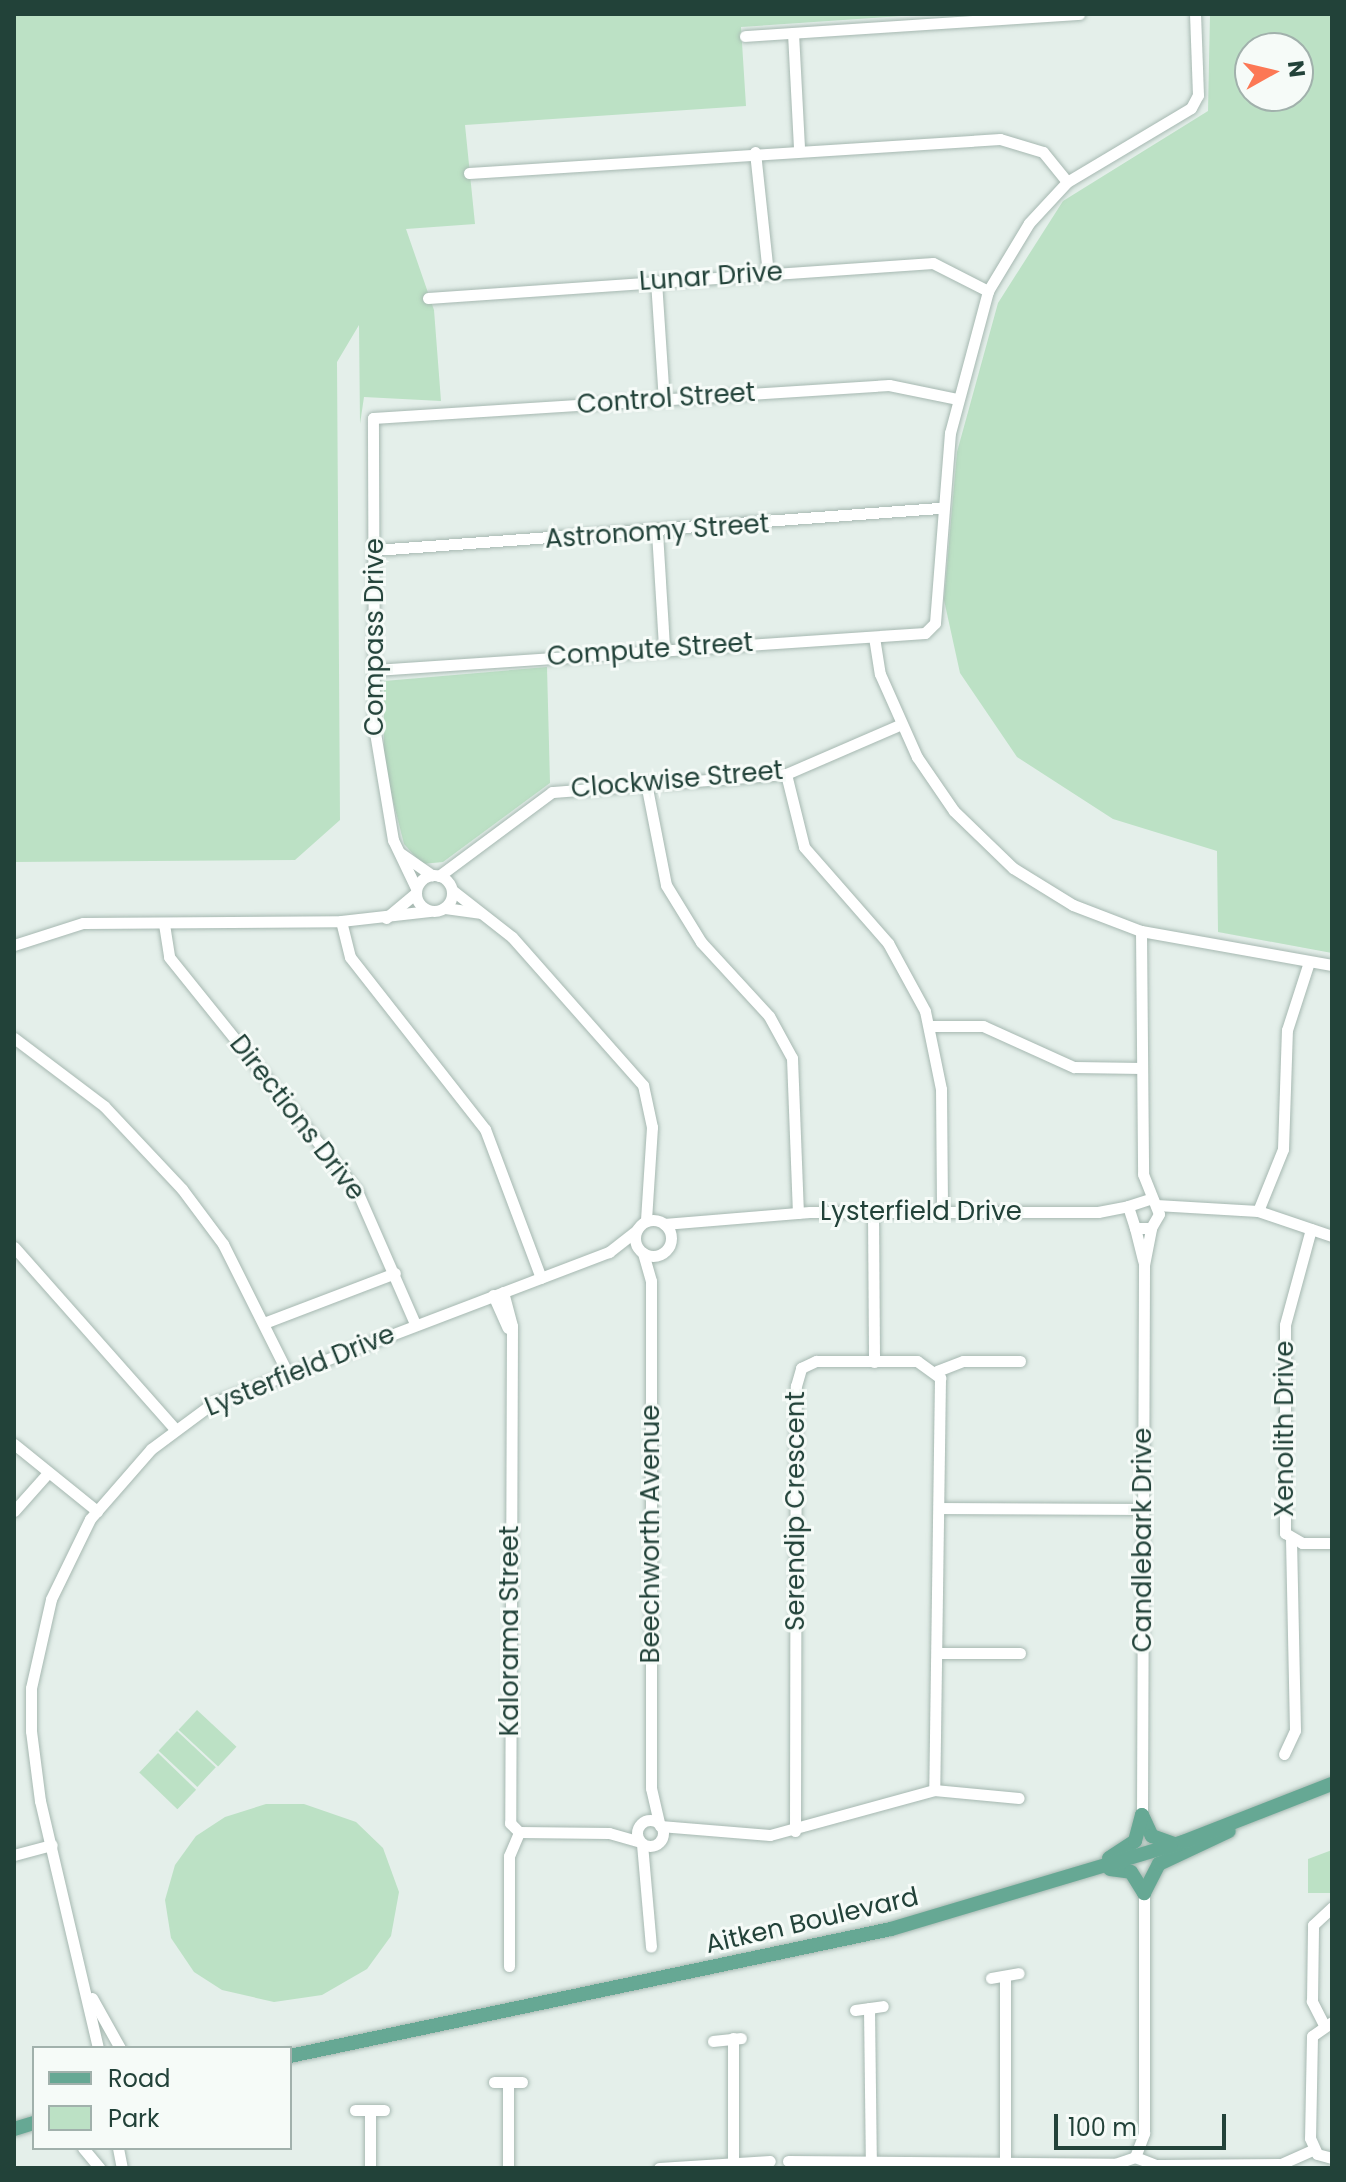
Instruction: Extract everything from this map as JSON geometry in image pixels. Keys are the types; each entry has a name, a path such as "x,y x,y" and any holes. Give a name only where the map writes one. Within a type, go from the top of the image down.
{"main road":[{"name":"Aitken Boulevard","path":"292,2056 981,1905 1179,1844 1332,1784"},
{"path":"1142,1815 1152,1836 1179,1844"},
{"path":"981,1905 1126,1851 1142,1815"},
{"path":"1144,1893 1159,1864 1251,1817"},
{"path":"1099,1870 1131,1872 1144,1893"}],"street":[{"path":"745,36 1079,14"},
{"path":"939,508 957,399 988,291 1029,223 1067,182 1191,108 1198,95 1195,14"},
{"path":"793,33 799,149"},
{"path":"469,173 799,149 1020,141 1043,152 1067,182"},
{"path":"755,152 768,273"},
{"name":"Lunar Drive","path":"428,298 933,263 988,291"},
{"path":"656,281 664,400"},
{"name":"Control Street","path":"373,418 889,385 957,399"},
{"name":"Compass Drive","path":"373,418 378,765 399,853 429,911"},
{"name":"Astronomy Street","path":"375,550 657,532 939,508"},
{"name":"Compute Street","path":"375,670 664,648 925,633 935,623 939,508"},
{"path":"657,532 664,648"},
{"path":"874,637 899,725 954,811 1013,868 1073,905 1141,931 1332,965"},
{"name":"Clockwise Street","path":"416,891 552,792 786,774 899,725"},
{"path":"786,774 804,847 894,952 930,1026 941,1089 942,1212"},
{"path":"646,783 666,885 701,942 769,1016 792,1058 798,1213"},
{"path":"399,853 436,875 485,914 643,1085 652,1127 652,1199 656,1222 670,1241"},
{"path":"445,908 466,853"},
{"path":"386,918 416,891"},
{"path":"14,945 83,923 341,921 386,918 445,908 485,914"},
{"path":"341,921 350,957 485,1129 541,1278"},
{"name":"Directions Drive","path":"164,924 169,957 349,1178 395,1273 415,1324"},
{"path":"1141,931 1143,1174 1153,1202"},
{"path":"1258,1211 1283,1149 1287,1030 1309,962"},
{"path":"930,1026 983,1026 1074,1067 1142,1068"},
{"path":"14,1038 104,1106 182,1189 223,1244 287,1372"},
{"path":"1132,1202 1143,1174"},
{"name":"Lysterfield Drive","path":"96,2045 33,1765 31,1688 51,1599 97,1511 175,1429 226,1397 609,1252 636,1231 656,1222 697,1225 798,1213 1098,1212 1132,1202 1153,1202 1180,1211"},
{"name":"Candlebark Drive","path":"1132,1202 1131,1225 1144,1265"},
{"name":"Candlebark Drive","path":"1142,1815 1144,1265 1154,1225 1153,1202"},
{"path":"1154,1225 1180,1211 1258,1211 1332,1236"},
{"path":"873,1212 874,1362"},
{"name":"Lysterfield Drive","path":"1098,1212 1131,1225 1154,1225"},
{"name":"Lysterfield Drive","path":"609,1252 642,1251 658,1255 670,1241 697,1225"},
{"name":"Xenolith Drive","path":"1311,1229 1285,1325 1285,1533 1291,1540 1332,1543"},
{"name":"Beechworth Avenue","path":"636,1231 651,1281"},
{"path":"14,1247 175,1429"},
{"name":"Beechworth Avenue","path":"650,1875 660,1825 651,1788 651,1281 658,1255"},
{"path":"264,1323 395,1273"},
{"name":"Kalorama Street","path":"498,1294 511,1337 509,1815 519,1832"},
{"name":"Serendip Crescent","path":"795,1831 797,1375 816,1361 926,1362 937,1371"},
{"path":"934,1790 940,1653 937,1371 963,1361 1020,1361"},
{"path":"14,1444 47,1474 97,1511"},
{"path":"14,1511 47,1474"},
{"path":"939,1508 1144,1509"},
{"path":"1284,1754 1295,1730 1291,1540"},
{"path":"940,1653 1020,1653"},
{"name":"Beechworth Avenue","path":"650,1875 641,1843 642,1823 651,1788"},
{"path":"509,1966 509,1856 519,1832 609,1833 641,1843 658,1843 694,1834 795,1831 934,1790 1019,1798"},
{"path":"609,1833 642,1823 694,1834"},
{"path":"14,1855 52,1845"},
{"path":"650,1875 651,1947"},
{"path":"1138,2153 1144,1893"},
{"path":"1313,2150 1312,2042 1327,2023 1312,2001 1313,1925 1332,1907"},
{"path":"80,1967 119,2046"},
{"path":"991,1978 1019,1973"},
{"path":"1005,1976 1005,2165"},
{"path":"855,2010 883,2006"},
{"path":"869,2008 871,2166"},
{"path":"713,2041 737,2038 733,2168"},
{"path":"494,2082 522,2082"},
{"path":"508,2082 508,2168"},
{"path":"355,2110 384,2110"},
{"path":"370,2110 370,2168"},
{"path":"14,2127 32,2115"},
{"path":"85,2150 100,2168"},
{"path":"659,2168 733,2168 768,2164 822,2167 1115,2164 1138,2153 1166,2165 1289,2164 1313,2150"},
{"path":"1313,2150 1332,2158"}],"green space":[{"path":"14,14 931,14 741,27 746,106 465,125 475,224 406,229 434,310 441,401 364,397 360,424 359,325 337,362 340,820 295,860 14,862"},
{"path":"1210,14 1332,14 1332,953 1218,932 1217,851 1113,819 1017,757 960,673 944,600 957,452 998,303 1063,201 1208,111"},
{"path":"547,667 550,783 443,862 422,864 404,844 384,765 384,681"},
{"path":"197,1710 236,1747 218,1767 179,1730"},
{"path":"177,1731 216,1767 197,1787 159,1751"},
{"path":"158,1753 196,1790 177,1809 139,1772"},
{"path":"266,1804 304,1804 356,1822 383,1848 399,1892 391,1936 367,1969 322,1995 274,2002 222,1990 194,1972 171,1938 165,1900 175,1865 196,1836 225,1817"},
{"path":"1332,1850 1332,1893 1308,1893 1308,1859"}]}
